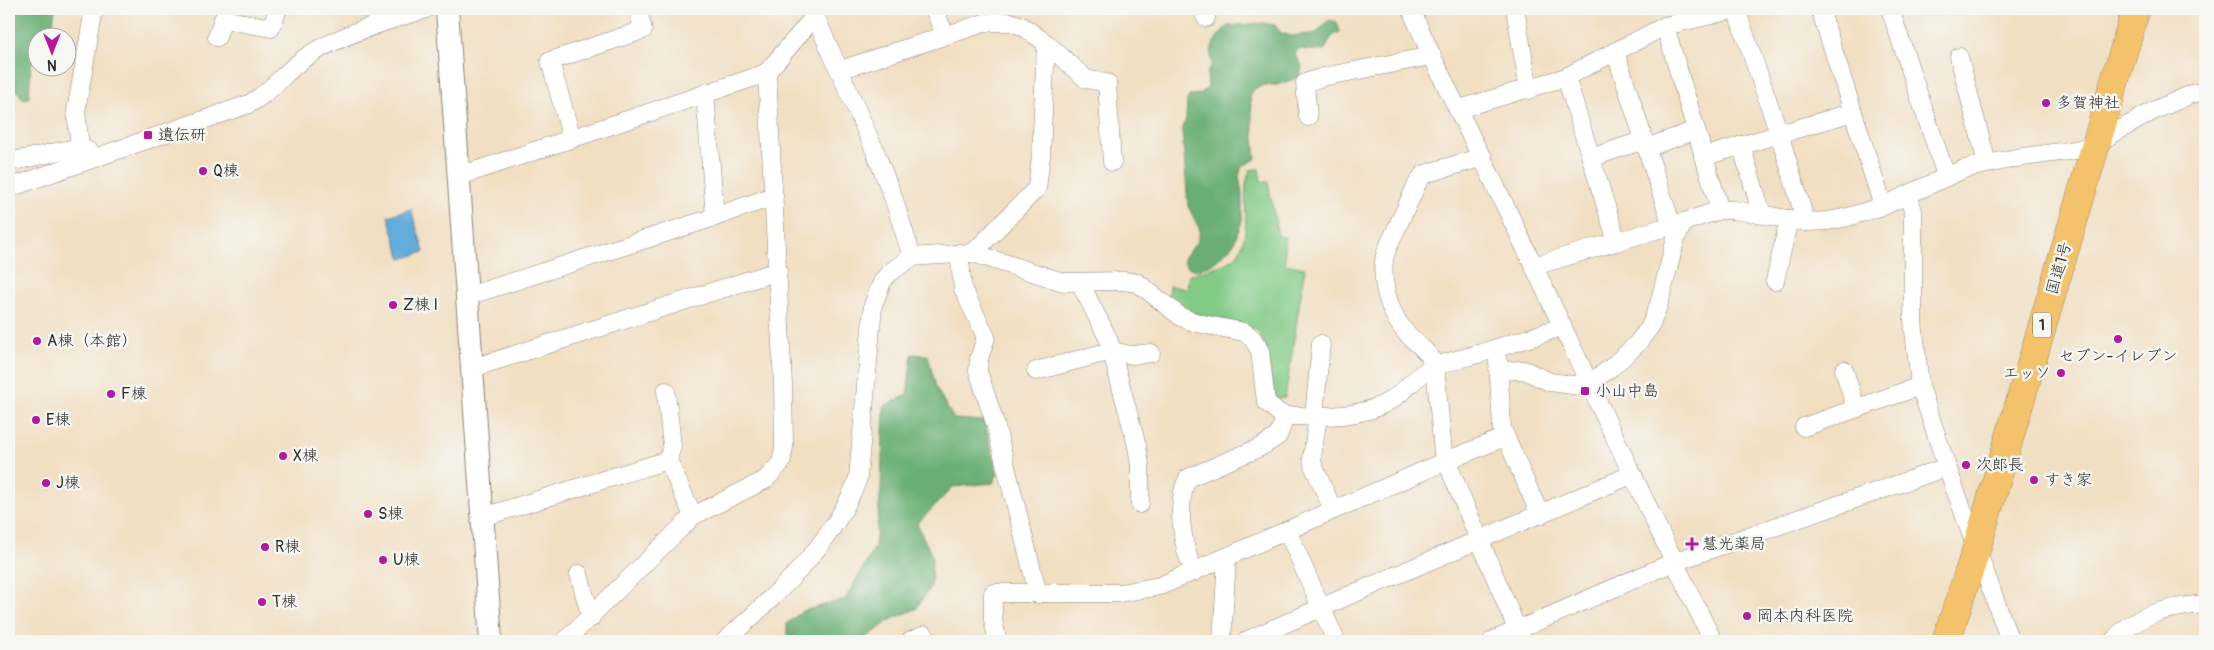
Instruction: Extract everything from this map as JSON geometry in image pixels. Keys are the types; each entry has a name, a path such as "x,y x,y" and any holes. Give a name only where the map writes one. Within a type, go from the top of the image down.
{"highway":[{"name":"国道1号","path":"1946,641 1977,548 2136,9"}],"street":[{"path":"80,147 76,111 94,9"},
{"path":"217,37 223,19 271,28 278,9"},
{"path":"9,188 249,104 264,96 302,60 379,16 426,9"},
{"path":"447,9 457,177 468,296 491,641"},
{"path":"572,139 550,61 643,30 638,9"},
{"path":"934,9 945,35"},
{"path":"1411,9 1431,56 1459,109 1561,327 1590,383 1713,641"},
{"path":"1515,9 1528,90"},
{"path":"1459,109 1566,78 1665,26 1681,15 1736,9 1778,134 1797,220 1775,281"},
{"path":"1820,9 1884,206"},
{"path":"1890,9 1946,176"},
{"path":"457,177 767,72 813,12 876,151 912,258"},
{"path":"840,70 984,23 1010,22 1022,26 1046,43 1086,79 1106,83 1112,162"},
{"path":"1665,26 1720,210"},
{"path":"1038,594 995,423 978,371 979,359 986,337 963,288 966,253 1036,188 1040,156 1046,43"},
{"path":"1498,371 1524,370 1550,382 1572,386 1590,383 1624,357 1636,345 1650,327 1659,304 1678,224 1645,144 1615,51"},
{"path":"1308,117 1305,83 1324,77 1431,56"},
{"path":"1958,57 1987,163"},
{"path":"565,641 591,618 693,516 765,480 781,463 784,446 783,384 767,72"},
{"path":"1566,78 1593,157 1618,242"},
{"path":"1534,266 1720,210 1734,210 1797,220 1848,217 1884,206 1946,176 1987,163 2075,150 2095,144 2153,111 2192,94 2205,91"},
{"path":"705,93 715,217"},
{"path":"1704,157 1853,112"},
{"path":"1593,157 1696,130"},
{"path":"1741,145 1762,214"},
{"path":"9,162 80,147 96,157"},
{"path":"1482,157 1423,175 1417,184 1383,260 1384,283 1396,317 1402,327 1432,358 1435,366 1443,453 1520,636"},
{"path":"1908,194 1913,211 1913,322 1920,386 2010,641"},
{"path":"468,296 715,217 774,196"},
{"path":"725,641 810,556 832,530 847,504 858,478 873,305 882,282 898,266 912,258 966,253 1049,279 1080,283 1124,281 1138,283 1181,318 1244,332 1252,338 1260,351 1266,402 1279,413 1286,416 1316,416 1375,408 1391,400 1410,386 1420,374 1435,366 1561,327"},
{"path":"473,368 778,271"},
{"path":"1080,283 1088,302 1106,330 1137,446 1140,465 1140,504"},
{"path":"1321,344 1312,458 1313,465 1333,510"},
{"path":"1498,348 1499,405 1505,437 1540,515"},
{"path":"1036,371 1111,351 1132,356 1151,353"},
{"path":"1844,370 1856,408"},
{"path":"1804,427 1920,386"},
{"path":"666,391 672,446 668,460 693,516"},
{"path":"1194,572 1185,552 1183,540 1183,487 1188,478 1261,446 1278,436 1286,416"},
{"path":"997,638 993,620 993,593 1120,593 1160,586 1505,437"},
{"path":"483,518 668,460"},
{"path":"1492,641 1520,636 1674,562 1947,467"},
{"path":"1246,641 1321,607 1480,541 1633,474"},
{"path":"1287,530 1336,641"},
{"path":"1222,641 1227,558"},
{"path":"579,574 591,618"},
{"path":"2113,641 2132,622 2148,615 2184,606 2205,604"},
{"path":"910,641 925,635 927,641"}],"green space":[{"path":"9,9 55,9 52,28 28,28 29,98 23,99 19,93 9,87"},
{"path":"1329,20 1337,22 1340,32 1332,36 1324,51 1298,49 1295,54 1302,66 1300,77 1277,85 1265,85 1254,89 1250,97 1256,159 1242,166 1239,176 1242,194 1242,221 1233,245 1213,264 1197,270 1187,267 1183,259 1197,242 1200,230 1188,206 1182,131 1186,119 1187,100 1190,95 1200,94 1208,87 1207,73 1212,65 1212,48 1219,35 1227,26 1263,23 1275,25 1281,33 1292,36 1316,33"},
{"path":"1259,169 1261,181 1268,182 1278,236 1285,237 1285,264 1305,268 1285,398 1277,398 1273,392 1266,347 1258,331 1241,324 1186,311 1168,298 1169,286 1187,289 1189,275 1227,263 1238,253 1243,243 1245,232 1247,181 1250,170"},
{"path":"912,354 928,355 936,388 954,419 984,421 998,474 993,483 953,487 917,524 932,556 931,586 916,609 892,619 862,641 787,641 787,623 803,611 845,599 875,547 881,487 884,406 907,395"}],"water":[{"path":"411,209 424,252 401,259 388,216"}],"place":[{"name":"多賀神社","path":"2046,103"},
{"name":"遺伝研","path":"148,135"},
{"name":"Q棟","path":"203,171"},
{"name":"Z棟 I","path":"393,305"},
{"name":"セブン-イレブン","path":"2118,339"},
{"name":"A棟（本館）","path":"37,341"},
{"name":"エッソ","path":"2061,373"},
{"name":"小山中島","path":"1585,391"},
{"name":"F棟","path":"111,394"},
{"name":"E棟","path":"36,420"},
{"name":"X棟","path":"283,456"},
{"name":"次郎長","path":"1966,465"},
{"name":"すき家","path":"2034,480"},
{"name":"J棟","path":"46,483"},
{"name":"S棟","path":"368,514"},
{"name":"慧光薬局","path":"1692,544"},
{"name":"R棟","path":"265,547"},
{"name":"U棟","path":"383,560"},
{"name":"T棟","path":"262,602"},
{"name":"岡本内科医院","path":"1747,616"}]}
